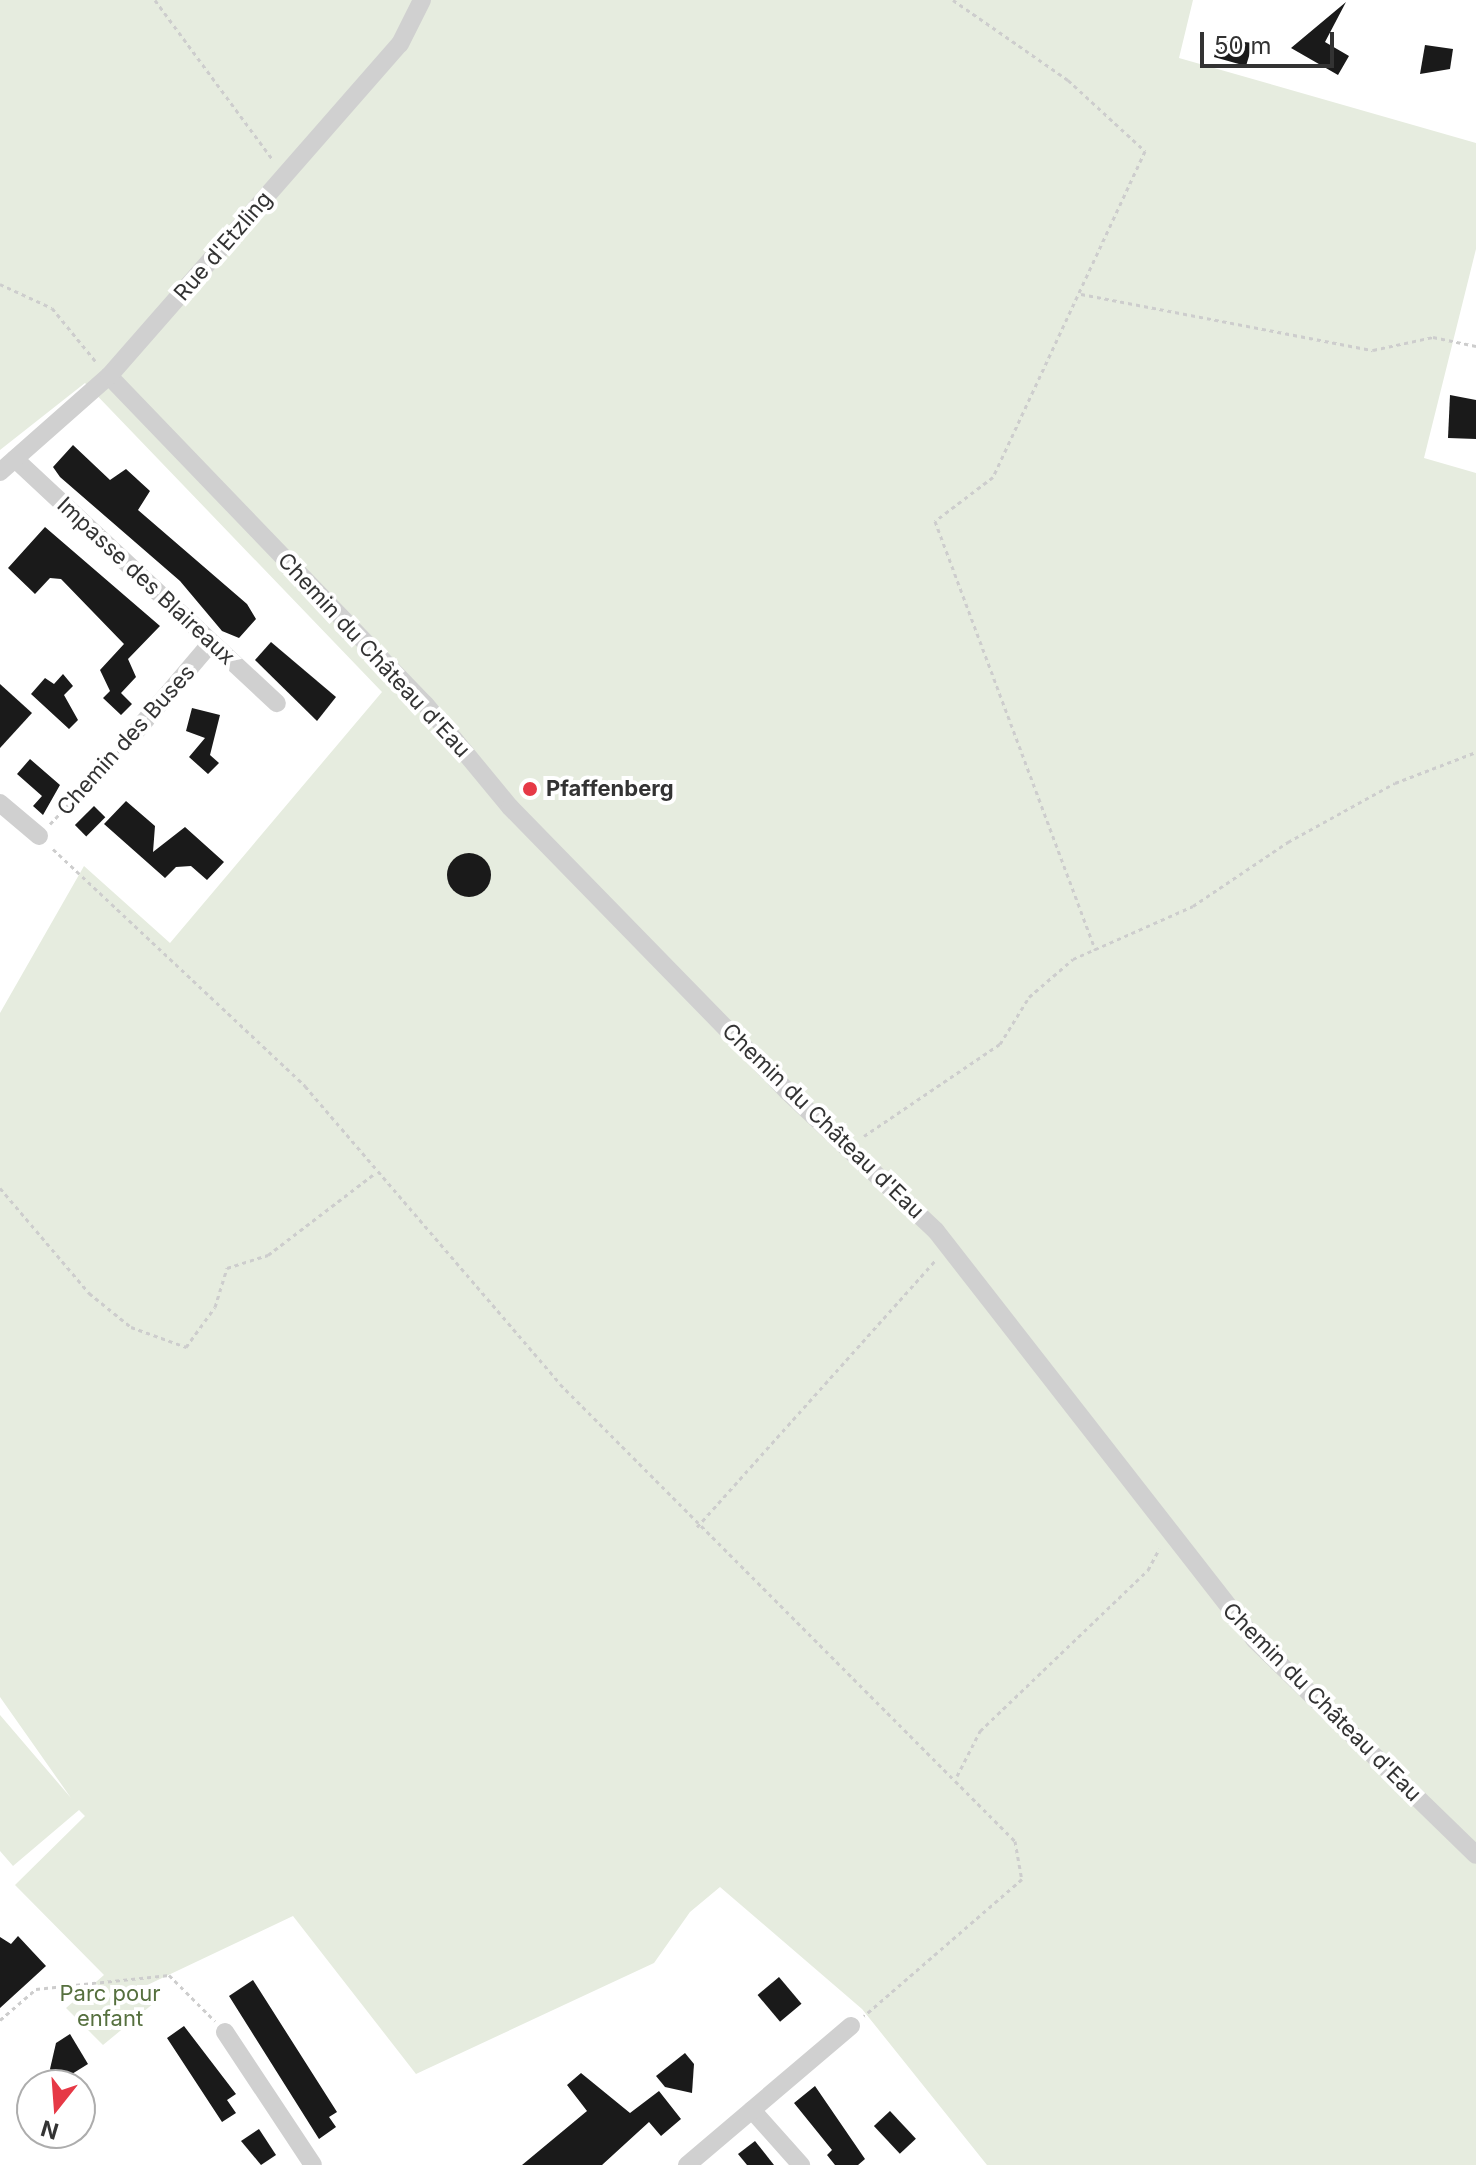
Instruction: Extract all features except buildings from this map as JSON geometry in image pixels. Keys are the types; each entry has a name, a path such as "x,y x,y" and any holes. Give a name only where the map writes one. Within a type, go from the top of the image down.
{"street":[{"name":"Rue d'Etzling","path":"0,472 109,376 400,44 422,0"},
{"name":"Chemin du Château d'Eau","path":"109,376 425,704 510,807 848,1149 949,1245 1166,1536 1255,1640 1476,1855"},
{"name":"Impasse des Blaireaux","path":"15,459 277,703"},
{"name":"Chemin des Buses","path":"132,736 211,643"},
{"path":"0,803 39,836"},
{"path":"687,2165 851,2026"},
{"path":"225,2032 313,2165"},
{"path":"752,2110 801,2165"}],"path":[{"path":"155,0 286,175"},
{"path":"953,0 1068,80 1145,151 1081,294 993,477 935,521 1095,950"},
{"path":"0,284 52,308 109,376"},
{"path":"1081,294 1373,350 1433,337 1476,346"},
{"name":"Chemin des Buses","path":"39,836 132,736"},
{"path":"848,1149 1000,1044 1029,997 1095,950 1193,906 1288,842 1395,783 1476,752"},
{"path":"39,836 305,1086 374,1174 697,1527 957,1776 1015,1841 1022,1879 851,2026"},
{"path":"0,1188 89,1293 131,1327 186,1347 215,1307 227,1268 268,1255 374,1174"},
{"path":"697,1527 949,1245"},
{"path":"957,1776 980,1731 1148,1570 1166,1536"},
{"path":"0,2020 36,1989 169,1975 225,2032"}],"green space":[{"name":"Parc pour enfant","path":"0,0 1193,0 1179,58 1476,143 1476,249 1424,458 1476,473 1476,2165 987,2165 862,2009 720,1887 690,1912 654,1963 416,2074 293,1916 141,1988 154,2003 103,2045 66,2008 104,1975 15,1885 85,1816 79,1810 13,1866 0,1851 0,1715 71,1798 0,1697 0,1013 84,866 170,943 382,692 85,383 0,450"}],"place":[{"name":"Pfaffenberg","path":"530,789"}]}
